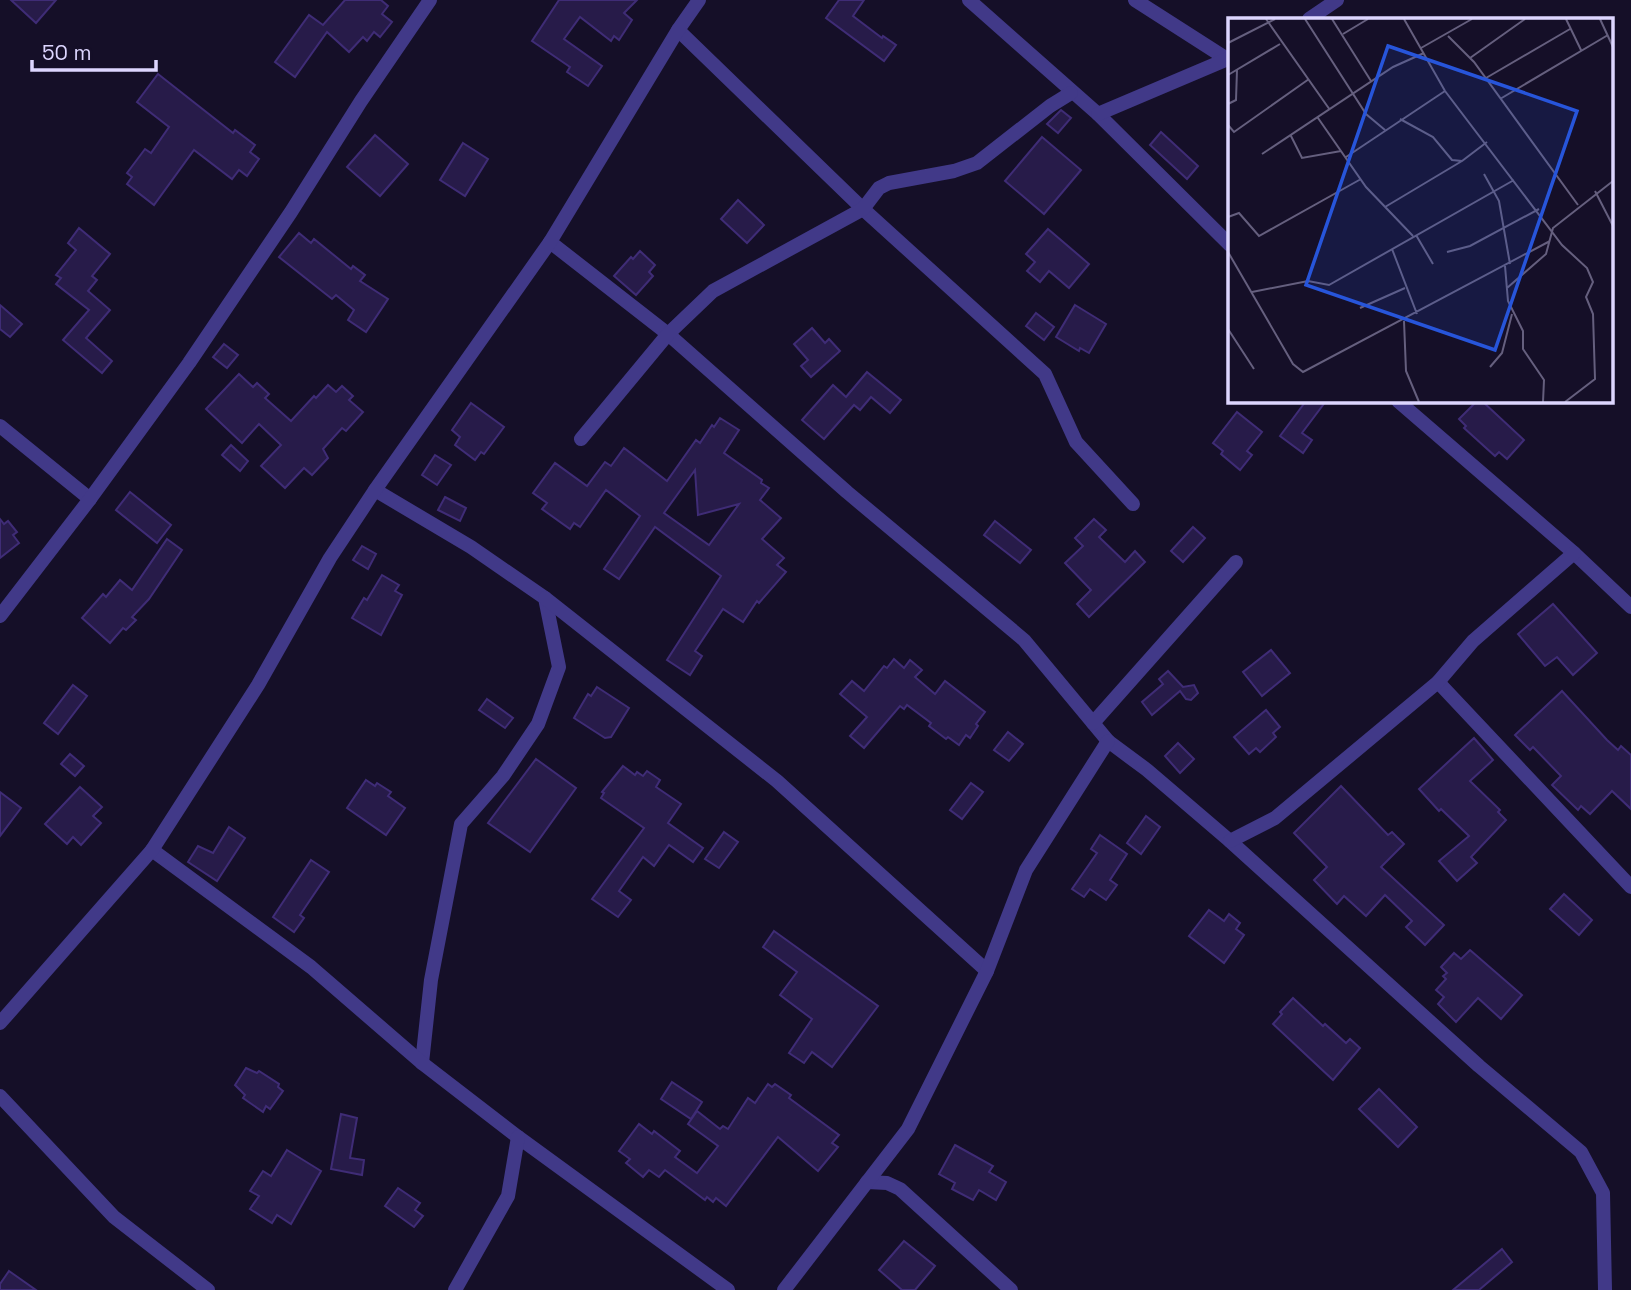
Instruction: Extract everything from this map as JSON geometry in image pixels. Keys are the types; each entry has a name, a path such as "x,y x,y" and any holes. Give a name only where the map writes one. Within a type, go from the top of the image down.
{"street":[{"path":"0,615 90,499 189,363 291,212 360,101 430,0"},
{"path":"0,1023 152,850 258,685 330,558 550,242 678,30 699,0"},
{"path":"969,0 1071,93 1098,114 1228,243"},
{"path":"1135,0 1228,57"},
{"path":"1310,18 1337,0"},
{"path":"678,30 863,209 1045,374 1076,442 1133,503"},
{"path":"1098,114 1228,58"},
{"path":"581,439 668,334 713,291 863,209 879,188 890,183 954,171 977,163 1050,106 1071,93"},
{"path":"550,242 668,334 847,492 1024,640 1108,741 1147,770 1230,841 1479,1066 1581,1152 1603,1193 1605,1290"},
{"path":"1399,402 1574,553 1631,607"},
{"path":"0,426 90,499"},
{"path":"375,490 471,547 545,598 777,781 987,971"},
{"path":"1230,841 1275,818 1438,682 1473,641 1574,553"},
{"path":"1093,723 1236,562"},
{"path":"422,1063 433,968 461,824 503,776 538,724 559,667 545,598"},
{"path":"1438,682 1631,887"},
{"path":"784,1290 908,1129 987,971 1026,870 1108,741"},
{"path":"152,850 311,967 422,1063 518,1137 729,1290"},
{"path":"0,1096 114,1217 208,1290"},
{"path":"455,1290 508,1196 518,1137"},
{"path":"867,1182 887,1183 900,1189 1011,1290"}],"building":[{"path":"11,0 56,0 36,23"},
{"path":"345,0 381,0 388,6 382,14 392,22 380,37 374,32 367,41 363,37 349,52 327,32 295,77 275,62 309,15 323,25"},
{"path":"559,0 637,0 624,13 632,20 619,40 614,36 611,41 580,17 564,39 602,66 588,86 567,72 570,67 532,41"},
{"path":"839,0 864,0 853,16 896,45 884,61 826,18"},
{"path":"158,74 233,133 235,130 255,145 250,152 259,159 247,176 239,170 232,179 194,150 154,205 127,184 132,177 127,173 145,149 151,153 169,127 137,102"},
{"path":"1061,110 1071,118 1058,133 1047,124"},
{"path":"1161,132 1198,166 1187,179 1150,145"},
{"path":"375,135 408,164 380,196 347,167"},
{"path":"1042,137 1081,170 1044,214 1005,181"},
{"path":"463,143 488,159 465,196 440,180"},
{"path":"738,200 764,225 747,243 721,219"},
{"path":"79,228 110,254 92,276 97,280 88,291 110,310 86,338 112,361 102,373 63,340 89,310 56,284 61,278 56,275 76,250 68,243"},
{"path":"1048,229 1089,264 1069,288 1049,271 1040,282 1027,271 1035,262 1026,254"},
{"path":"299,233 311,243 314,239 351,269 353,266 365,275 360,281 388,299 366,332 348,320 354,310 336,295 332,299 279,257"},
{"path":"640,251 655,265 649,272 653,276 636,295 614,276"},
{"path":"0,305 22,324 10,337 0,329"},
{"path":"1075,305 1106,324 1089,353 1080,348 1079,351 1056,337"},
{"path":"1036,313 1054,327 1044,340 1026,326"},
{"path":"812,328 825,343 829,339 840,351 811,377 801,366 808,360 794,344"},
{"path":"224,344 238,355 227,368 213,357"},
{"path":"867,372 901,400 890,413 871,397 860,410 854,405 824,439 802,420 833,385 846,397"},
{"path":"239,374 253,387 257,383 269,394 265,398 291,421 328,385 336,392 342,386 353,396 349,400 363,412 346,431 342,428 323,449 328,458 312,475 304,468 285,488 261,466 281,445 259,424 242,443 206,409"},
{"path":"1305,402 1325,402 1302,433 1312,440 1303,453 1280,436"},
{"path":"1476,402 1483,402 1524,440 1507,459 1499,452 1495,456 1464,428 1466,426 1459,419"},
{"path":"471,403 504,427 484,454 481,452 475,460 455,445 460,437 452,430"},
{"path":"1237,412 1262,432 1247,451 1252,455 1240,470 1221,454 1223,451 1213,443"},
{"path":"720,418 739,430 724,453 769,488 760,500 781,518 762,539 784,558 777,565 786,572 759,603 757,601 743,622 723,609 695,651 702,656 690,675 667,660 721,576 655,527 619,579 604,569 640,516 606,490 580,527 574,523 570,529 542,509 547,503 533,493 555,463 587,486 605,462 611,466 624,448 667,481 696,440 700,443 712,425 714,427","holes":["695,470 698,515 739,504 709,545 664,513"]},
{"path":"231,445 248,461 240,471 222,455"},
{"path":"435,455 451,465 437,485 422,475"},
{"path":"130,492 171,525 157,543 116,510"},
{"path":"445,497 466,508 460,521 438,510"},
{"path":"0,519 4,524 8,521 17,532 13,535 19,543 0,558"},
{"path":"1094,519 1106,530 1099,537 1125,562 1135,551 1145,562 1089,617 1077,604 1091,590 1065,563 1083,546 1075,538"},
{"path":"995,521 1031,550 1020,563 984,535"},
{"path":"1193,527 1205,538 1183,562 1171,551"},
{"path":"167,539 182,550 149,599 132,617 136,620 126,630 123,628 110,643 82,618 103,594 106,597 120,580 132,590"},
{"path":"362,546 376,554 368,569 353,560"},
{"path":"382,575 399,585 395,591 402,595 381,635 352,618"},
{"path":"1553,604 1597,653 1573,675 1557,657 1545,666 1518,634"},
{"path":"1271,650 1290,673 1262,696 1243,672"},
{"path":"894,659 904,668 910,660 922,670 915,677 935,694 945,681 985,712 970,738 966,735 959,745 948,737 946,739 929,726 931,723 907,705 904,709 900,706 864,748 850,736 867,717 840,694 852,681 864,691 884,666 887,668"},
{"path":"1168,671 1183,687 1194,685 1198,693 1191,700 1186,699 1180,691 1152,715 1142,702 1163,684 1159,679"},
{"path":"73,685 87,696 58,734 44,723"},
{"path":"597,687 629,708 611,737 605,738 574,718 588,694 591,696"},
{"path":"1562,691 1607,740 1618,750 1621,746 1631,755 1631,809 1612,791 1590,814 1581,806 1578,810 1552,785 1561,776 1533,747 1530,750 1515,735"},
{"path":"487,699 513,718 505,728 479,710"},
{"path":"1266,710 1280,727 1273,733 1276,737 1260,752 1256,748 1249,754 1234,737"},
{"path":"1008,732 1023,744 1009,761 994,750"},
{"path":"1474,738 1493,760 1470,781 1500,810 1498,812 1506,820 1471,857 1477,863 1457,881 1439,861 1469,836 1441,809 1439,811 1419,789"},
{"path":"1178,743 1194,759 1180,773 1165,756"},
{"path":"70,754 84,766 75,776 61,764"},
{"path":"536,759 576,788 530,852 488,823"},
{"path":"623,766 635,775 637,772 643,776 647,771 660,780 656,787 681,804 668,823 703,848 693,862 669,845 654,866 643,857 619,891 631,900 618,917 592,899 644,828 601,798 604,793 602,792"},
{"path":"366,780 391,792 388,796 405,808 386,835 347,808"},
{"path":"971,783 983,792 962,819 950,810"},
{"path":"1341,786 1388,835 1392,832 1404,844 1381,867 1444,925 1425,945 1406,927 1412,921 1385,895 1366,916 1344,896 1337,904 1314,880 1327,867 1294,833"},
{"path":"80,787 102,807 93,816 101,823 81,845 73,837 67,844 45,824"},
{"path":"0,792 21,808 0,836"},
{"path":"1146,816 1160,827 1141,854 1127,843"},
{"path":"229,827 245,838 217,881 188,862 198,846 213,853"},
{"path":"724,832 738,842 719,868 705,859"},
{"path":"1100,835 1127,854 1110,880 1117,885 1106,900 1090,889 1084,897 1072,889 1097,853 1091,849"},
{"path":"311,860 329,872 300,915 304,918 294,932 273,917"},
{"path":"1564,894 1592,920 1579,935 1550,909"},
{"path":"1209,910 1224,921 1229,914 1240,923 1236,929 1244,935 1224,963 1189,936"},
{"path":"774,931 878,1006 832,1067 812,1052 804,1063 789,1053 812,1019 780,995 797,972 763,947"},
{"path":"1470,950 1522,995 1501,1019 1478,998 1456,1022 1438,1004 1444,997 1436,990 1446,979 1443,976 1447,973 1441,967 1454,953 1461,959"},
{"path":"1293,998 1323,1026 1325,1024 1346,1043 1350,1039 1360,1048 1333,1080 1273,1024"},
{"path":"246,1068 257,1073 259,1071 279,1084 278,1087 283,1091 270,1109 266,1106 263,1112 243,1098 245,1095 235,1085"},
{"path":"672,1082 702,1102 691,1119 661,1099"},
{"path":"768,1084 772,1087 775,1084 791,1095 789,1098 839,1135 832,1143 838,1147 818,1171 778,1137 726,1206 716,1198 713,1202 707,1197 705,1200 665,1170 659,1177 649,1170 643,1177 626,1163 630,1159 619,1151 639,1124 652,1134 654,1131 680,1151 675,1157 697,1173 718,1146 688,1124 697,1111 720,1129 723,1126 728,1129 748,1098 755,1103"},
{"path":"1379,1089 1417,1127 1398,1147 1359,1109"},
{"path":"341,1114 357,1118 350,1158 364,1160 362,1175 331,1169"},
{"path":"955,1145 993,1166 989,1172 1006,1182 996,1200 979,1190 973,1200 952,1189 955,1183 939,1174"},
{"path":"287,1150 321,1171 291,1224 277,1215 272,1223 250,1209 259,1196 250,1191 263,1171 271,1176"},
{"path":"398,1188 420,1203 415,1210 423,1216 414,1227 385,1206"},
{"path":"904,1241 935,1266 915,1290 902,1290 879,1270"},
{"path":"1502,1249 1512,1262 1479,1290 1453,1290"},
{"path":"9,1271 36,1290 0,1290 0,1284"}]}
